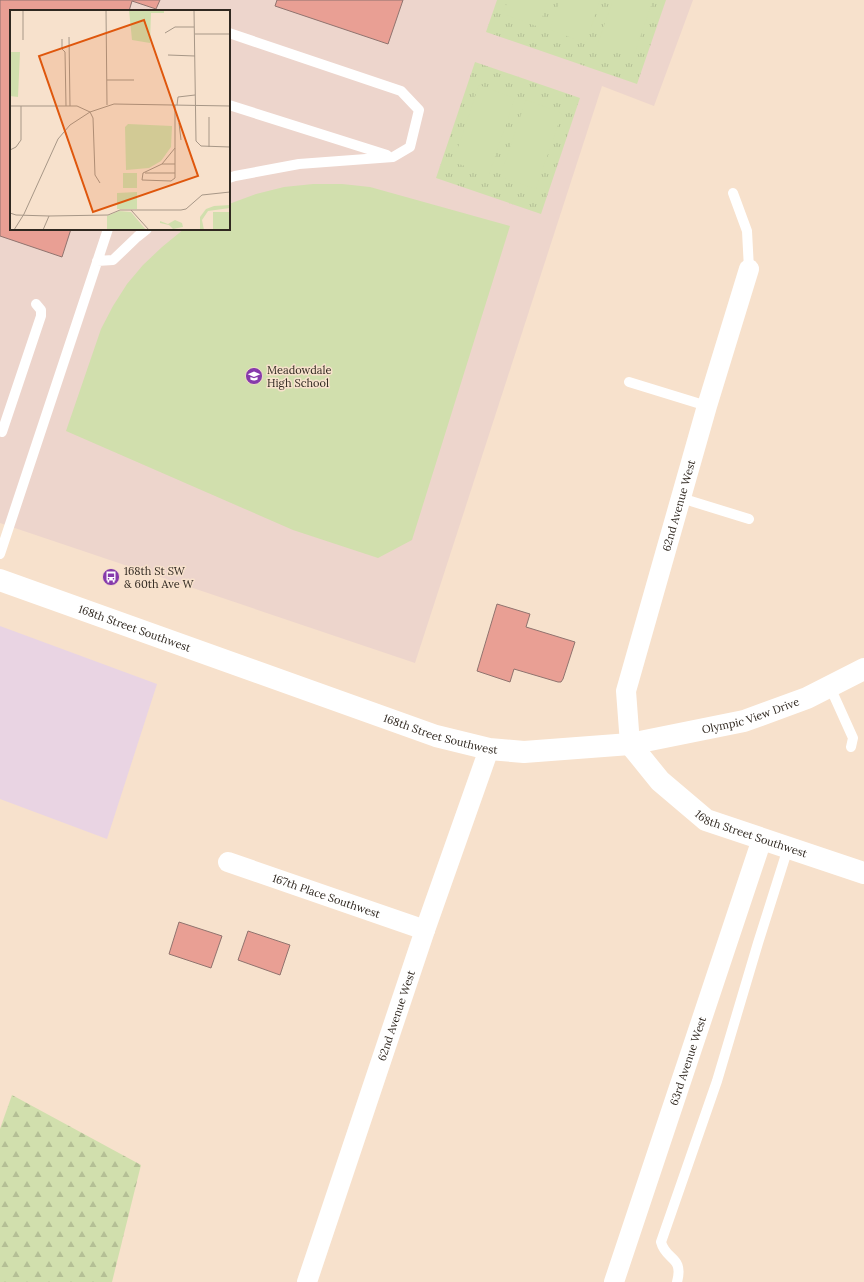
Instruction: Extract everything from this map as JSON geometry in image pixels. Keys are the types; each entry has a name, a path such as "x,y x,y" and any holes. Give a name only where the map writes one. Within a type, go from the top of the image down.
{"main road":[{"name":"168th Street Southwest","path":"0,580 436,736 489,749 524,752 630,744 660,781 706,820 864,872"},
{"name":"Olympic View Drive","path":"630,744 744,721 807,698 864,669"}],"street":[{"name":"62nd Avenue West","path":"630,744 626,691 707,406 750,269"},
{"name":"62nd Avenue West","path":"307,1282 425,930 489,749"},
{"name":"63rd Avenue West","path":"614,1282 762,839"},
{"name":"167th Place Southwest","path":"228,862 425,930"}],"lane":[{"path":"230,33 401,91 419,110 410,148 393,157 299,164 231,176"},
{"path":"230,105 393,157"},
{"path":"733,193 747,231 750,269"},
{"path":"0,554 108,230"},
{"path":"97,261 113,260 146,230"},
{"path":"2,432 41,316 41,310 36,304"},
{"path":"629,382 707,406"},
{"path":"681,498 749,519"},
{"path":"830,686 853,738 851,747"},
{"path":"677,1282 679,1266 662,1247 661,1242 717,1081 788,848"}],"shaded area":[{"name":"Meadowdale High School","path":"0,0 693,0 654,106 602,86 415,663 0,523"},
{"path":"0,626 157,684 107,839 0,799"}],"green space":[{"path":"497,0 666,0 637,84 486,32"},
{"path":"508,0 548,0 539,27 503,14"},
{"path":"560,0 600,0 586,43 550,30"},
{"path":"613,0 653,0 633,58 597,46"},
{"path":"475,62 580,98 541,214 436,178"},
{"path":"479,85 515,98 489,174 453,162"},
{"path":"526,100 562,113 536,189 500,177"},
{"path":"313,184 342,184 370,187 510,226 412,540 378,558 293,530 66,431 101,329 127,284 143,265 183,230 230,230 230,204 256,194 284,187"},
{"path":"12,1095 141,1165 112,1282 0,1282 0,1129"}],"building":[{"path":"0,0 160,0 156,9 132,1 129,10 10,10 10,230 71,230 62,257 0,236"},
{"path":"277,0 403,0 388,44 275,6"},
{"path":"497,604 530,614 526,627 575,642 561,682 514,669 510,682 477,671"},
{"path":"179,922 222,936 211,968 169,954"},
{"path":"248,931 290,945 280,975 238,960"}],"place":[{"name":"Meadowdale High School","path":"254,376"},
{"name":"168th St SW & 60th Ave W","path":"111,577"}]}
